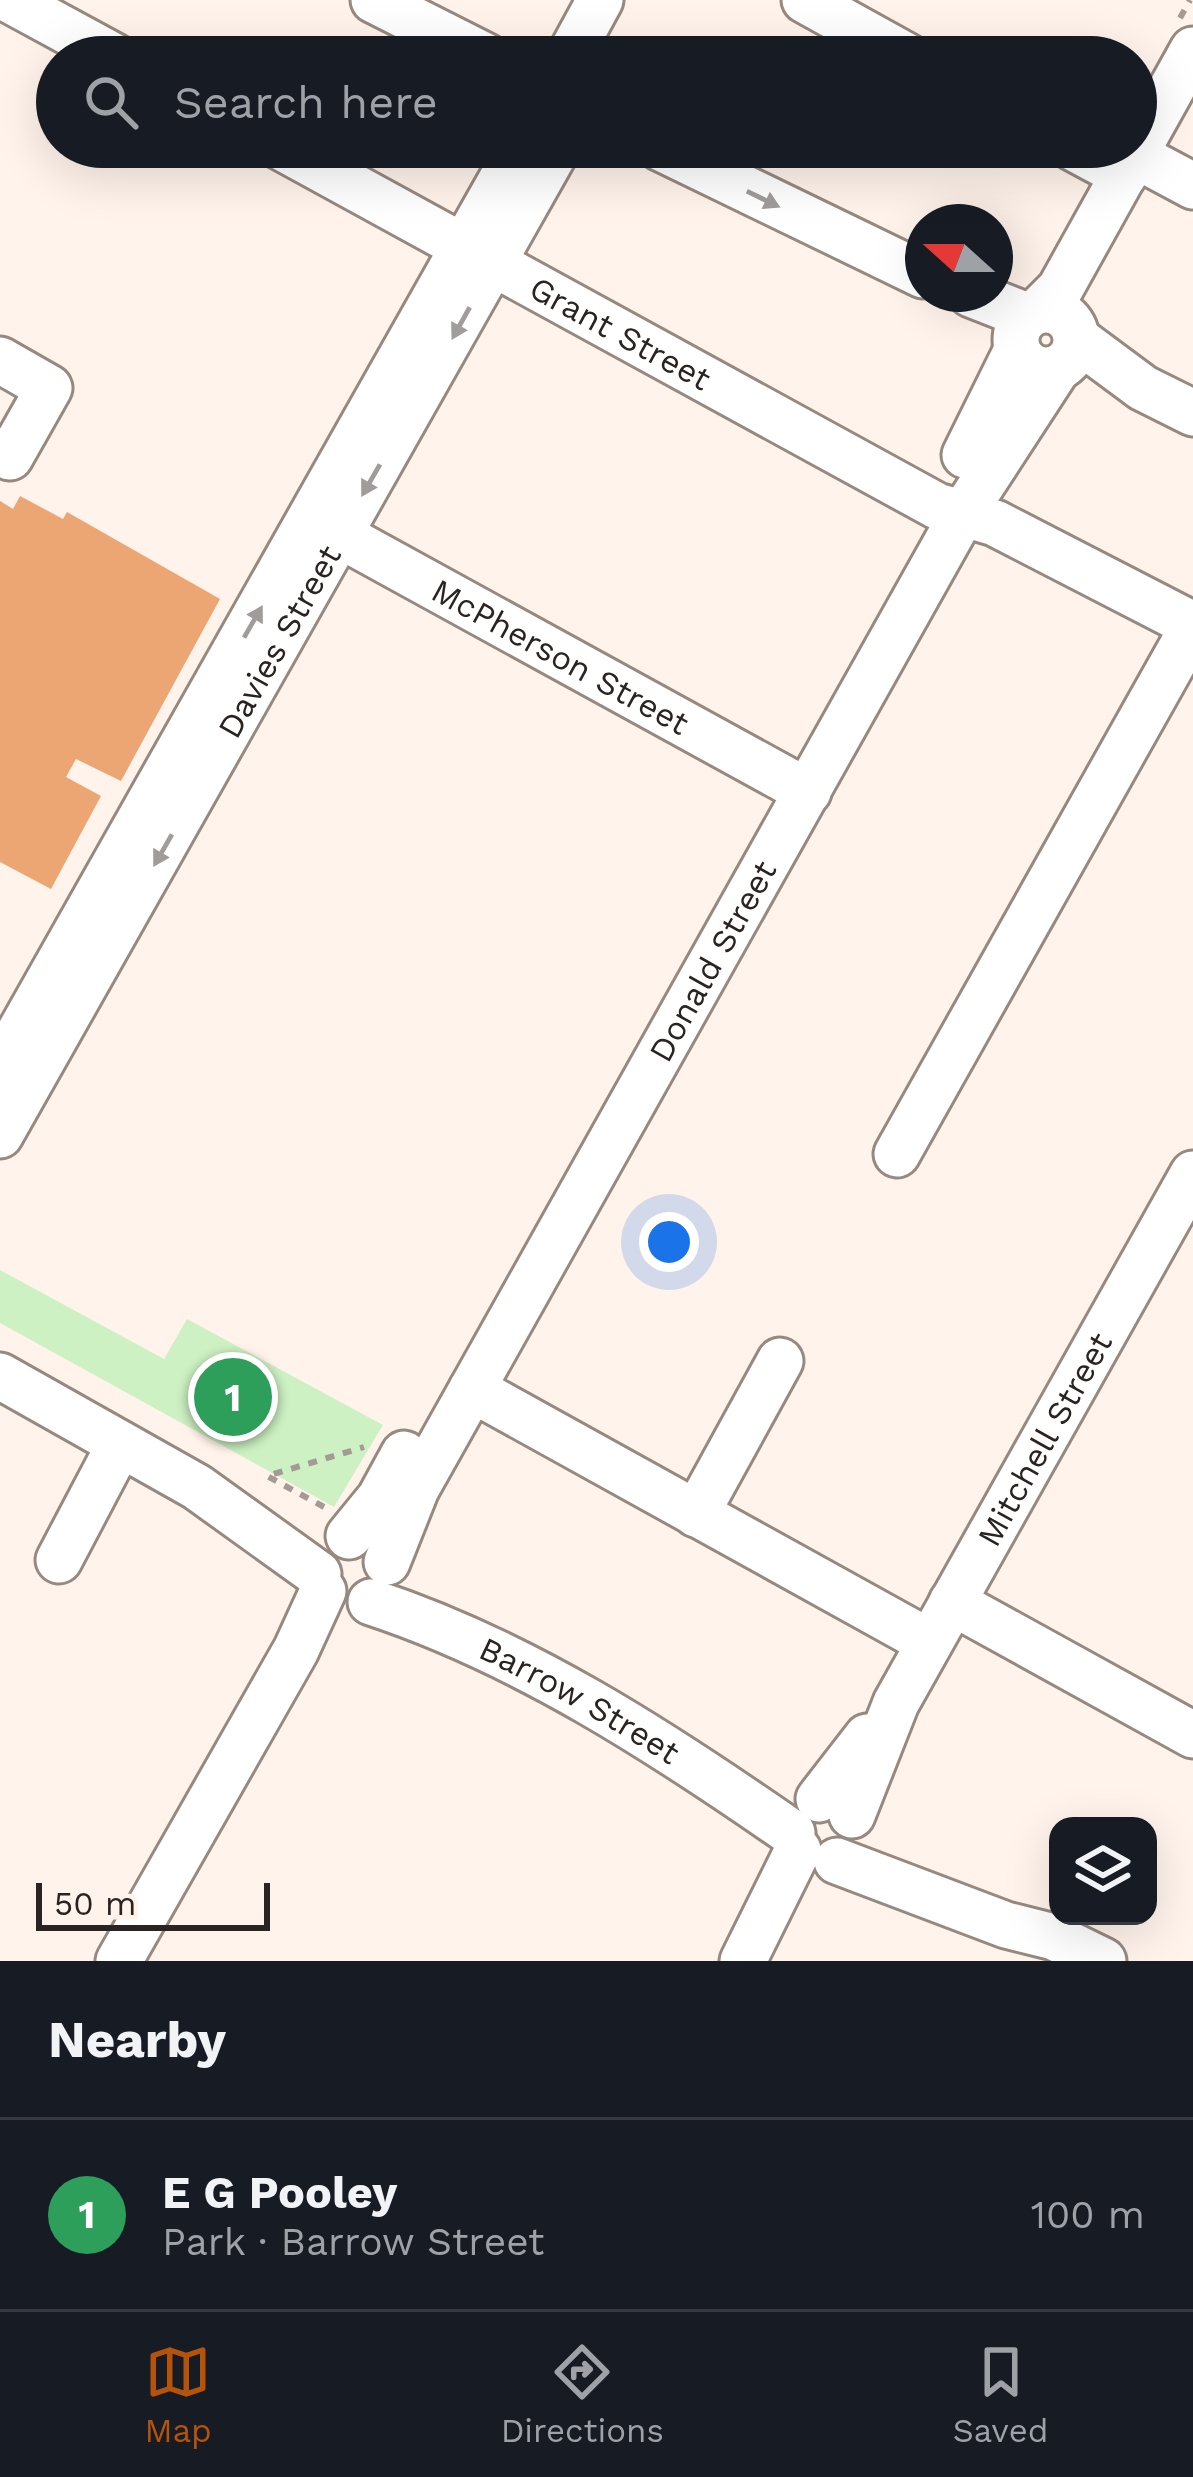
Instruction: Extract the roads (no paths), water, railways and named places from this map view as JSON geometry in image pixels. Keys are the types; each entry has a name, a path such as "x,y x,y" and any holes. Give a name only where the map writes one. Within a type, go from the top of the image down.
{"street":[{"path":"10,0 76,36"},
{"path":"374,0 445,36"},
{"path":"580,36 600,0"},
{"path":"603,36 612,0"},
{"path":"805,0 870,36"},
{"name":"Donald Street","path":"1157,116 1193,50"},
{"name":"Grant Street","path":"319,168 949,511 994,523 1193,626"},
{"name":"Davies Street","path":"478,256 512,168"},
{"name":"Davies Street","path":"0,1135 90,942 478,256 543,168"},
{"path":"702,168 905,266"},
{"name":"Donald Street","path":"151,1961 351,1566 380,1498 795,786 1049,336 1060,290 1128,168"},
{"path":"1139,168 1193,186"},
{"path":"1004,312 1193,413"},
{"path":"0,360 50,388 10,457 0,451"},
{"name":"McPherson Street","path":"325,527 795,786"},
{"path":"897,1154 1193,626"},
{"name":"Donald Street","path":"119,1961 296,1650 351,1566 416,1489 795,786"},
{"name":"Davies Street","path":"0,1067 90,942"},
{"name":"Mitchell Street","path":"743,1961 824,1831 1193,1174"},
{"path":"696,1514 780,1361"},
{"name":"Barrow Street","path":"0,1376 946,1898 1103,1961"},
{"path":"472,1389 929,1642"},
{"path":"59,1560 120,1444"},
{"path":"952,1601 1193,1735"},
{"name":"Mitchell Street","path":"760,1961 824,1831"}],"place":[{"name":"E G Pooley","path":"233,1397"}]}
